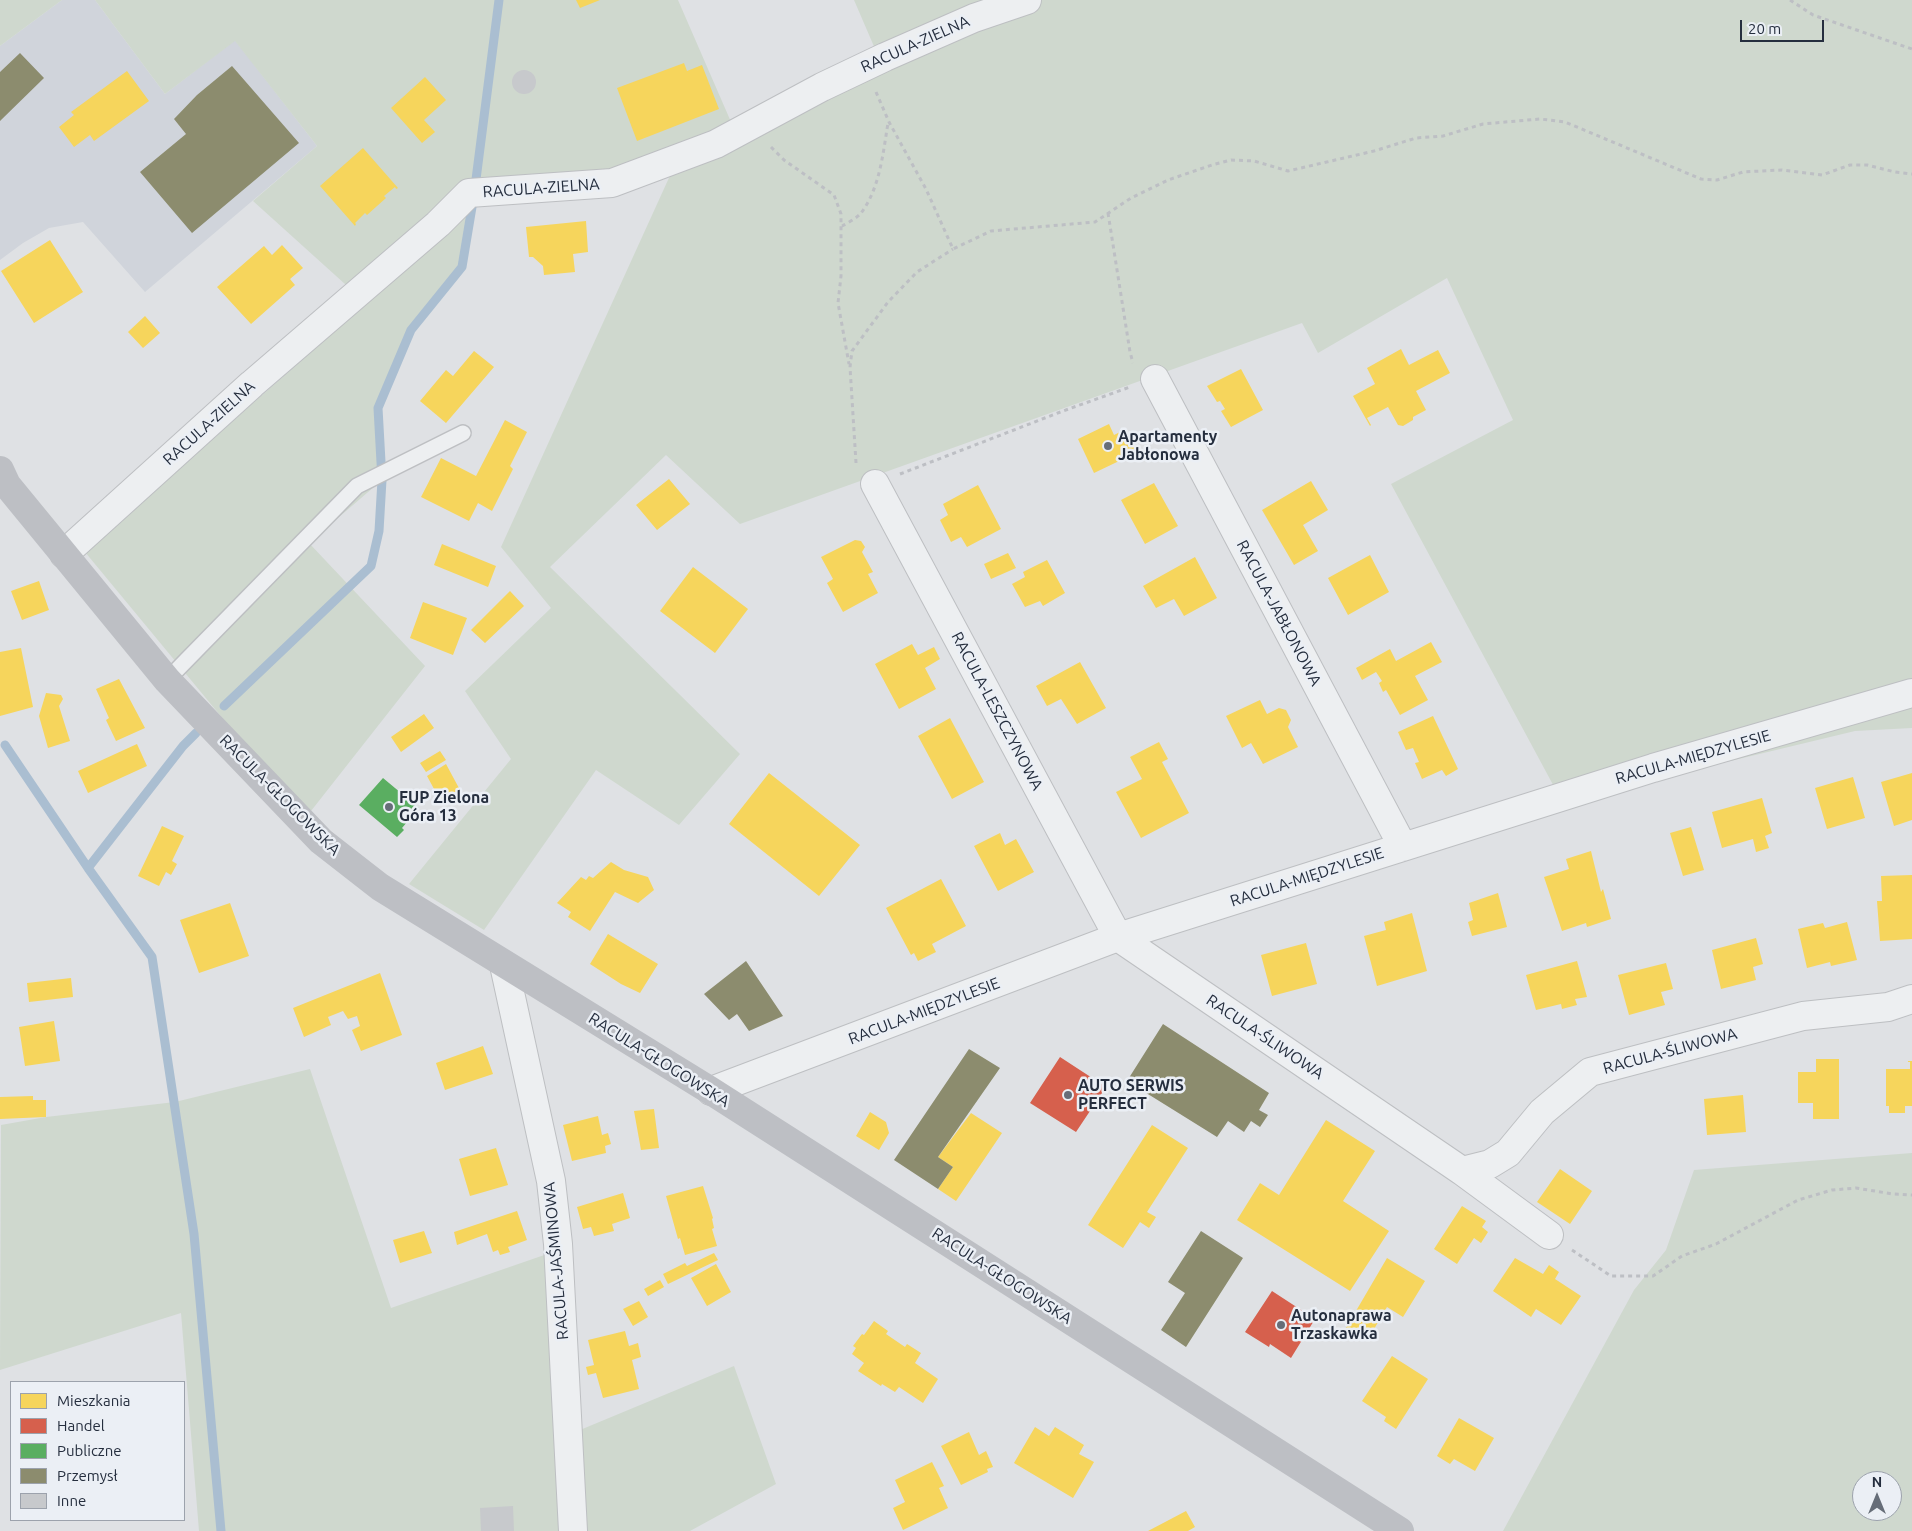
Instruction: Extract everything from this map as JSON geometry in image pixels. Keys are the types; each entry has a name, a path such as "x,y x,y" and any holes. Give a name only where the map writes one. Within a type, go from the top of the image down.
{"street":[{"name":"RACULA-ZIELNA","path":"64,554 252,384 438,224 478,192 612,183 716,144 864,66 974,18 1027,0"},
{"name":"RACULA-JABŁONOWA","path":"1148,382 1403,847"},
{"name":"RACULA-GŁOGOWSKA","path":"2,479 167,680 321,841 380,887 711,1091 1400,1531"},
{"name":"RACULA-LESZCZYNOWA","path":"875,484 1118,937"},
{"name":"RACULA-MIĘDZYLESIE","path":"711,1091 1118,937 1653,768 1912,693"},
{"name":"RACULA-ŚLIWOWA","path":"1118,937 1462,1171 1549,1235"},
{"name":"RACULA-JAŚMINOWA","path":"504,965 551,1181 558,1244 573,1531"},
{"name":"RACULA-ŚLIWOWA","path":"1462,1171 1490,1164 1508,1153 1542,1112 1590,1072 1803,1016 1888,1007 1912,999"}],"lane":[{"path":"167,680 357,486 463,432"}],"path":[{"path":"1790,0 1813,15 1912,49"},
{"path":"864,66 888,122 926,189 953,249"},
{"path":"850,367 852,351 888,302 917,272 953,249 991,231 1095,222 1130,198 1168,180 1231,160 1254,161 1288,171 1374,151 1416,138 1443,136 1483,124 1532,120 1564,122 1701,180 1717,180 1742,172 1782,170 1822,175 1850,165 1867,165 1912,174"},
{"path":"760,121 767,143 784,160 834,195 841,214 841,276 838,303 850,367 852,414 858,469 862,477 875,484 935,459 1063,411 1148,382 1130,352 1108,213"},
{"path":"842,227 861,214 874,187 881,164 888,122"},
{"path":"1549,1235 1611,1276 1653,1276 1682,1256 1716,1244 1798,1200 1832,1190 1856,1188 1912,1195"}],"shaded area":[{"path":"0,0 62,0 0,46"},
{"path":"62,0 95,0 165,94 235,40 317,146 145,292 83,222 49,228 23,243 0,260 0,46"},
{"path":"95,0 678,0 738,138 882,65 854,0 1912,0 1912,728 1855,731 1643,782 1565,807 1391,484 1513,420 1447,278 1318,353 1302,323 740,524 666,455 550,567 740,754 679,825 596,770 484,930 409,884 511,759 465,691 551,608 501,547 673,169 474,195 462,267 411,330 378,408 382,480 309,543 425,666 311,811 248,749 85,552 366,303 253,201 317,146 235,41 165,94"},
{"path":"310,1069 391,1308 553,1252 568,1435 734,1366 776,1484 690,1531 199,1531 181,1313 0,1370 1,1125 46,1117 175,1102"},
{"path":"1912,1153 1912,1531 1503,1531 1634,1290 1666,1250 1694,1170"}],"building: Mieszkania":[{"path":"576,0 600,0 580,8"},
{"path":"684,63 687,71 702,65 719,109 637,141 617,88"},
{"path":"127,71 149,101 94,141 90,135 74,147 59,127 74,115 71,112"},
{"path":"425,77 446,100 424,120 435,132 422,143 391,108"},
{"path":"363,148 398,188 396,189 395,187 384,196 386,198 367,215 365,213 355,223 355,226 320,186"},
{"path":"586,221 588,252 573,254 575,272 544,275 543,266 533,257 529,257 526,227"},
{"path":"50,240 83,292 34,323 1,271"},
{"path":"282,245 303,268 290,279 295,285 251,324 217,287 264,246 272,255"},
{"path":"145,316 160,333 143,348 128,332"},
{"path":"1401,349 1409,365 1438,350 1450,373 1416,391 1426,410 1413,417 1413,420 1403,426 1398,425 1388,407 1367,418 1370,426 1353,396 1375,384 1367,368"},
{"path":"474,351 494,367 446,423 420,401 446,370 453,376"},
{"path":"1241,369 1263,410 1231,427 1221,411 1225,409 1220,401 1217,402 1207,386"},
{"path":"505,420 527,432 510,466 513,469 492,511 478,503 469,521 421,497 441,458 476,476"},
{"name":"Apartamenty Jabłonowa","path":"1109,424 1114,435 1126,429 1138,452 1094,473 1078,439"},
{"path":"669,479 690,504 657,530 636,505"},
{"path":"1311,481 1328,510 1303,525 1318,551 1294,565 1262,510"},
{"path":"1154,483 1178,526 1145,544 1121,500"},
{"path":"978,485 1001,529 967,547 961,537 951,542 940,520 948,515 943,504"},
{"path":"855,540 861,541 865,547 862,552 873,572 868,574 878,593 843,612 827,583 833,579 821,557"},
{"path":"442,544 496,566 488,587 434,565"},
{"path":"1008,553 1016,568 991,579 984,564"},
{"path":"1370,555 1389,592 1348,615 1328,578"},
{"path":"1195,557 1217,598 1184,616 1174,599 1156,608 1143,586"},
{"path":"1047,560 1065,593 1043,606 1040,601 1025,607 1012,584 1025,577 1023,572"},
{"path":"693,567 748,609 715,653 660,611"},
{"path":"39,581 49,610 22,620 11,591"},
{"path":"510,591 524,606 485,643 471,630"},
{"path":"423,602 467,618 453,655 410,638"},
{"path":"1431,642 1442,662 1415,676 1428,700 1400,715 1386,690 1383,692 1379,683 1382,681 1376,672 1362,680 1356,668 1390,649 1396,661"},
{"path":"912,644 918,655 934,647 940,659 925,668 936,689 899,709 875,664"},
{"path":"21,648 33,707 0,716 0,652"},
{"path":"1080,662 1106,708 1077,724 1061,699 1047,706 1036,686"},
{"path":"119,679 145,728 116,741 106,720 109,718 96,689"},
{"path":"46,693 61,695 63,699 59,706 70,741 48,748 39,716"},
{"path":"1260,700 1267,714 1279,708 1286,710 1291,720 1288,727 1298,747 1263,764 1251,743 1242,748 1226,716"},
{"path":"424,714 434,728 401,752 391,737"},
{"path":"1433,716 1458,769 1446,776 1442,770 1422,779 1415,763 1419,762 1413,748 1406,750 1398,732"},
{"path":"950,718 984,782 952,799 918,736"},
{"path":"1159,742 1168,759 1162,762 1189,813 1141,838 1116,792 1142,779 1130,757"},
{"path":"137,744 147,766 88,793 78,771"},
{"path":"440,751 446,760 426,772 420,763"},
{"path":"446,764 460,790 440,800 427,776"},
{"path":"769,773 860,845 819,896 729,824"},
{"path":"1912,773 1912,820 1894,826 1881,782"},
{"path":"1853,777 1865,818 1827,829 1815,788"},
{"path":"1762,798 1772,833 1765,836 1769,848 1756,852 1753,839 1722,848 1712,812"},
{"path":"162,826 184,836 172,861 177,864 171,875 166,872 159,886 138,876"},
{"path":"1691,827 1704,870 1683,876 1670,833"},
{"path":"1000,833 1005,845 1016,839 1034,872 998,891 974,846"},
{"path":"1591,851 1601,892 1603,889 1611,919 1587,927 1586,923 1562,931 1544,877 1569,869 1566,859"},
{"path":"611,862 624,870 648,877 654,890 638,903 615,892 590,931 568,917 571,912 557,903 581,877 586,880 589,876 593,878"},
{"path":"1912,875 1912,939 1880,941 1877,901 1882,901 1881,876"},
{"path":"941,879 966,926 932,944 936,952 918,961 914,953 911,955 886,908"},
{"path":"1498,893 1507,927 1472,936 1468,922 1473,920 1469,903"},
{"path":"230,903 249,956 199,973 180,920"},
{"path":"1412,913 1427,971 1377,986 1364,936 1386,930 1384,922"},
{"path":"1847,922 1857,960 1831,966 1830,962 1807,968 1798,929 1823,923 1825,928"},
{"path":"608,934 658,964 640,993 621,984 590,964"},
{"path":"1756,938 1763,964 1753,967 1756,980 1721,989 1712,950"},
{"path":"1306,943 1317,984 1272,996 1261,955"},
{"path":"1577,961 1587,997 1575,999 1577,1005 1562,1009 1561,1004 1536,1010 1526,975"},
{"path":"1666,963 1673,989 1661,992 1665,1005 1629,1015 1618,975"},
{"path":"380,973 402,1035 361,1051 352,1030 360,1026 357,1016 348,1019 343,1011 328,1017 331,1025 304,1037 293,1008"},
{"path":"71,978 73,997 29,1002 27,983"},
{"path":"54,1021 60,1061 25,1066 19,1027"},
{"path":"483,1046 493,1074 445,1090 436,1063"},
{"path":"1816,1059 1839,1059 1839,1119 1813,1119 1813,1103 1798,1103 1798,1072 1816,1072"},
{"path":"1908,1061 1912,1061 1912,1106 1905,1106 1905,1113 1889,1113 1889,1106 1886,1106 1886,1069 1910,1069 1910,1062"},
{"path":"1743,1095 1746,1132 1707,1135 1704,1099"},
{"path":"33,1096 33,1100 46,1100 46,1117 0,1119 0,1097"},
{"path":"654,1109 659,1148 641,1150 634,1111"},
{"path":"870,1112 886,1122 889,1133 879,1150 856,1136"},
{"path":"971,1113 1002,1133 956,1201 938,1189 953,1167 938,1157"},
{"path":"598,1116 602,1135 608,1133 611,1144 605,1146 606,1153 572,1161 563,1125"},
{"path":"1326,1120 1375,1151 1343,1201 1389,1231 1350,1291 1237,1220 1260,1183 1279,1195"},
{"path":"1152,1125 1188,1148 1147,1212 1156,1217 1149,1228 1140,1222 1123,1248 1088,1225"},
{"path":"496,1148 508,1185 470,1196 459,1159"},
{"path":"1560,1169 1592,1191 1570,1224 1537,1202"},
{"path":"703,1186 713,1218 714,1228 712,1229 717,1246 685,1255 680,1238 678,1239 666,1196"},
{"path":"623,1193 630,1218 612,1224 614,1231 594,1236 591,1227 583,1229 577,1207"},
{"path":"1462,1206 1486,1221 1482,1227 1488,1232 1481,1243 1474,1238 1457,1264 1434,1249"},
{"path":"517,1211 527,1240 508,1247 510,1252 500,1255 498,1250 493,1252 487,1234 457,1245 454,1232"},
{"path":"424,1231 432,1253 400,1263 393,1240"},
{"path":"714,1253 718,1260 668,1284 663,1274 685,1263 687,1266"},
{"path":"1387,1258 1425,1281 1403,1317 1387,1307 1367,1341 1346,1328"},
{"path":"1515,1258 1543,1274 1549,1265 1559,1272 1555,1279 1581,1296 1561,1325 1536,1309 1531,1317 1493,1291"},
{"path":"716,1264 731,1292 707,1306 691,1278"},
{"path":"660,1280 664,1287 648,1296 644,1289"},
{"path":"639,1301 648,1317 633,1326 623,1309"},
{"path":"874,1321 888,1331 886,1334 905,1347 907,1344 921,1353 915,1363 938,1379 923,1403 899,1387 895,1392 882,1384 881,1386 858,1371 864,1363 852,1354 856,1348 853,1346"},
{"path":"625,1331 629,1346 638,1343 641,1357 632,1360 639,1389 603,1398 596,1373 588,1375 586,1367 594,1365 588,1340"},
{"path":"1392,1356 1428,1379 1396,1429 1384,1421 1386,1417 1362,1401"},
{"path":"1459,1418 1494,1438 1475,1471 1454,1459 1450,1464 1437,1456"},
{"path":"1035,1427 1049,1436 1055,1427 1084,1445 1079,1454 1094,1462 1073,1498 1014,1463"},
{"path":"969,1432 979,1455 986,1451 993,1467 987,1469 988,1472 961,1485 941,1446"},
{"path":"932,1462 944,1486 939,1488 948,1508 903,1530 893,1508 905,1502 895,1480"},
{"path":"1186,1511 1195,1527 1188,1531 1148,1531"}],"building: Handel":[{"name":"AUTO SERWIS PERFECT","path":"1060,1057 1106,1087 1076,1132 1030,1103"},
{"name":"Autonaprawa Trzaskawka","path":"1272,1291 1315,1319 1291,1358 1270,1344 1269,1347 1245,1332"}],"building: Publiczne":[{"name":"FUP Zielona Góra 13","path":"383,778 419,808 397,837 359,805"}],"building: Przemysł":[{"path":"20,53 44,78 0,121 0,72"},
{"path":"232,66 299,143 192,233 140,172 186,134 174,119 197,95"},
{"path":"746,961 783,1016 749,1031 737,1014 729,1020 704,994"},
{"path":"1163,1024 1269,1093 1259,1110 1268,1115 1260,1127 1251,1121 1244,1132 1228,1121 1217,1137 1127,1081"},
{"path":"969,1049 1000,1068 938,1157 953,1167 938,1189 894,1160"},
{"path":"1201,1231 1243,1258 1186,1347 1161,1330 1185,1293 1168,1282"}],"building: Inne":[{"path":"524,70 533,73 536,82 533,91 524,94 515,91 512,82 515,73"},
{"path":"513,1506 514,1531 481,1531 480,1508"}],"waterway":[{"path":"224,706 371,566 379,531 382,480 378,408 411,330 462,267 474,195 499,0"},
{"path":"88,868 183,746 196,733"},
{"path":"5,745 88,868 152,957 194,1234 221,1531"}],"place":[{"name":"Apartamenty Jabłonowa","path":"1108,446"},
{"name":"FUP Zielona Góra 13","path":"389,807"},
{"name":"AUTO SERWIS PERFECT","path":"1068,1095"},
{"name":"Autonaprawa Trzaskawka","path":"1281,1325"}]}
